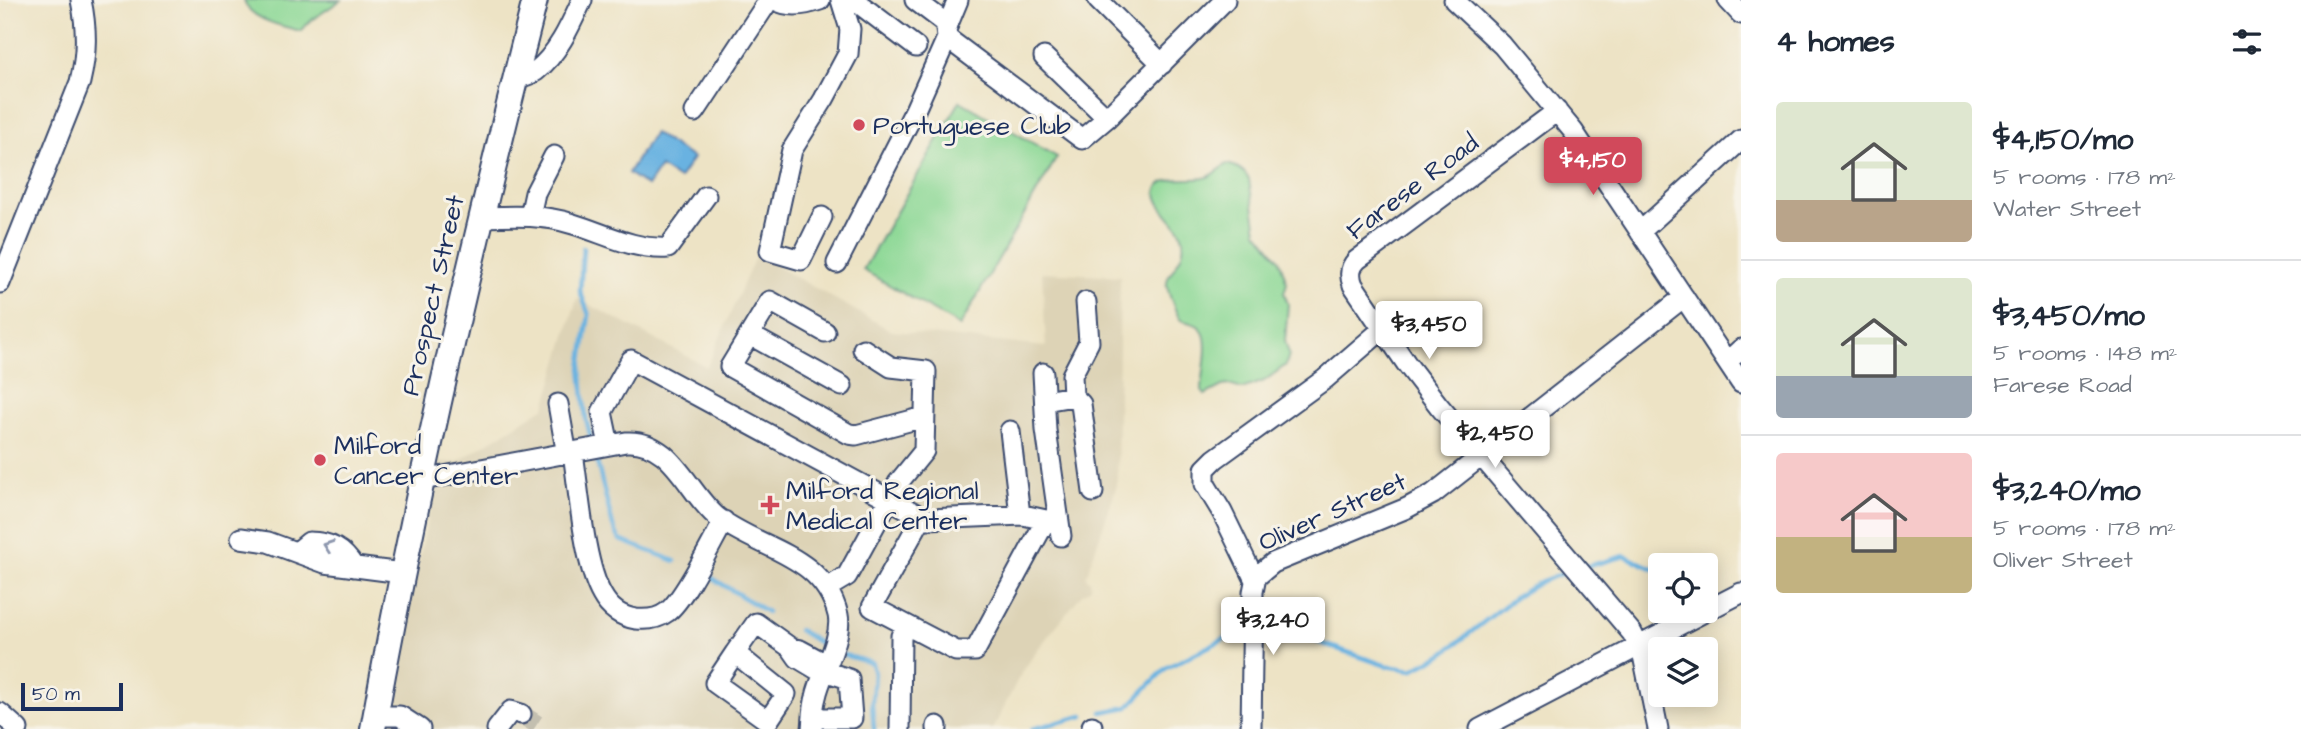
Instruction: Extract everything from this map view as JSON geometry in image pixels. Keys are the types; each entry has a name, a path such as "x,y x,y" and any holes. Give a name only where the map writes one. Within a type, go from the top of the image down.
{"main road":[{"name":"Prospect Street","path":"374,722 402,573 480,217 535,0"}],"street":[{"path":"0,283 80,82 87,31 81,0"},
{"path":"515,79 533,73 544,64 582,0"},
{"path":"695,112 769,0"},
{"path":"775,0 781,4 793,5 806,5 820,0"},
{"path":"822,217 801,260 770,251 792,150 848,54 850,29 841,0"},
{"path":"854,0 916,47"},
{"path":"915,0 948,32 1082,139 1107,118 1225,0"},
{"path":"837,262 915,110 948,32 958,0"},
{"path":"1098,0 1162,64"},
{"path":"1454,0 1502,45 1557,111 1684,297 1734,355 1741,383"},
{"path":"1728,0 1741,14"},
{"path":"1044,57 1107,118"},
{"name":"Farese Road","path":"1557,111 1354,263 1350,273 1352,282 1406,363 1479,457 1640,646"},
{"path":"1640,232 1741,140"},
{"path":"530,216 535,193 554,156"},
{"path":"480,217 539,215 574,224 614,240 650,249 668,248 706,196"},
{"name":"Oliver Street","path":"1251,729 1255,580 1261,572 1279,560 1420,502 1437,491 1684,297"},
{"path":"825,332 770,302 730,367 849,434 856,435 924,417"},
{"path":"1086,302 1089,342 1072,374 1073,396 1081,404 1093,492"},
{"path":"1255,580 1219,506 1206,488 1203,480 1205,469 1325,379 1384,328"},
{"path":"750,335 842,386"},
{"path":"827,588 847,576 889,498 924,451 926,442 926,371 891,367 863,349"},
{"path":"723,522 686,587 668,612 646,619 623,616 608,604 589,556 587,450 602,412 631,360 922,517 928,519 1020,514 1055,525"},
{"path":"922,517 872,607 956,652 975,651 1055,525 1043,373"},
{"path":"1045,401 1073,396"},
{"path":"558,404 587,450"},
{"path":"1010,431 1020,514"},
{"path":"422,480 641,442 662,452 706,506 723,522 806,565 827,588 839,618 839,632 825,669 816,697 812,723 852,718 849,679 825,669 756,623 735,653"},
{"path":"241,538 268,542 325,563 402,573"},
{"path":"1718,605 1741,593"},
{"path":"1480,729 1683,623"},
{"path":"900,729 901,636 906,625"},
{"path":"1640,646 1658,729"},
{"path":"496,729 511,711 521,714"},
{"path":"0,713 18,729"},
{"path":"374,722 400,716 420,729"}],"shaded area":[{"name":"Milford Regional Medical Center","path":"756,255 892,331 1046,347 1042,272 1120,276 1117,485 1086,577 1091,588 1082,594 1037,650 1018,679 993,729 393,729 399,653 440,462 457,462 545,407 577,298 707,367"}],"green space":[{"path":"244,0 341,0 300,31 259,17 252,13"},
{"path":"960,101 1057,157 960,326 863,270"},
{"path":"1227,164 1240,169 1249,180 1257,231 1279,259 1287,283 1284,293 1288,304 1285,341 1289,354 1286,365 1264,381 1242,389 1222,386 1205,395 1202,391 1205,337 1199,326 1181,320 1167,286 1169,275 1183,250 1181,232 1160,204 1156,192 1162,183 1167,181 1207,177"}],"water":[{"path":"654,133 693,158 679,179 660,167 647,186 628,173"}],"waterway":[{"path":"583,248 580,291 589,315 581,368 586,419 592,443"},
{"path":"595,454 613,526 620,540 675,561"},
{"path":"1584,567 1625,556 1648,566"},
{"path":"704,573 767,612"},
{"path":"1264,626 1387,666 1412,670 1443,654 1517,596 1542,581 1564,573"},
{"path":"799,630 821,644"},
{"path":"1102,712 1128,707 1166,668 1246,630"},
{"path":"844,655 872,663 874,729"},
{"path":"1032,729 1083,716"}],"tunnel":[{"path":"521,714 544,729"}],"place":[{"name":"Portuguese Club","path":"859,125"},
{"name":"Milford Cancer Center","path":"320,460"},
{"name":"Milford Regional Medical Center","path":"770,505"}]}
